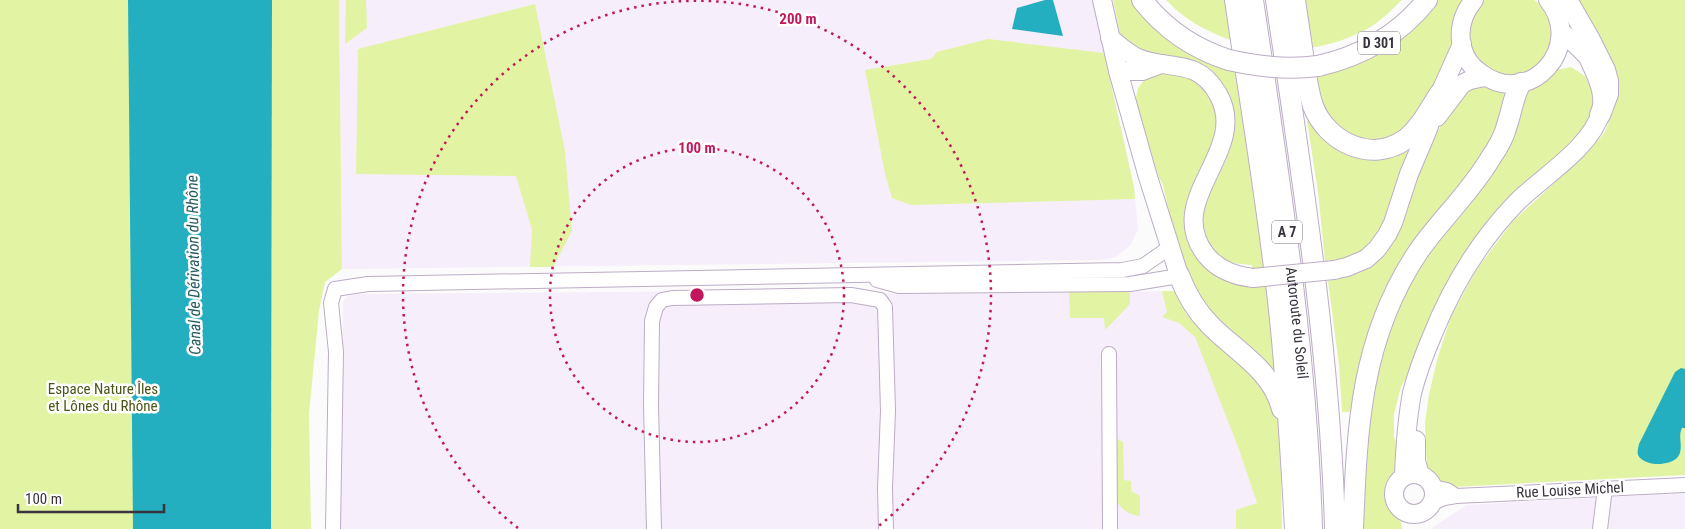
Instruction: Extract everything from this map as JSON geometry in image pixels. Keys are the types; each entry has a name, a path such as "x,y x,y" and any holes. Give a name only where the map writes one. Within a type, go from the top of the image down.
{"highway":[{"name":"D 301","path":"1142,0 1163,23 1181,37 1203,50 1228,54 1245,52 1276,57 1317,60 1345,59 1384,40 1408,21 1427,0"},
{"name":"D 301","path":"1156,0 1185,26 1228,54"},
{"name":"Autoroute du Soleil","path":"1253,0 1283,200 1300,335 1309,456 1312,529"},
{"name":"Autoroute du Soleil","path":"1276,0 1319,304 1330,435 1335,529"},
{"path":"1295,0 1311,99 1321,122 1329,132 1340,140 1350,146 1365,150 1395,145 1414,131 1440,93"},
{"name":"D 301","path":"1317,60 1366,38 1390,22 1413,0"},
{"path":"1568,0 1605,70 1608,81 1608,94 1600,114"},
{"path":"1236,8 1276,286 1286,374 1295,529"},
{"path":"1353,529 1362,402 1369,364 1384,318 1399,285 1418,253 1479,175 1501,142 1516,93 1522,82"},
{"path":"1179,274 1187,295 1200,314 1222,337 1261,371 1274,387 1281,408 1286,456 1292,468"}],"main road":[{"path":"1473,0 1465,12 1461,25 1462,44 1470,63 1485,77 1503,83 1522,82 1539,75 1552,62 1559,47 1561,31 1558,18 1548,0"},
{"path":"1103,7 1117,67 1148,178 1179,274"},
{"path":"1412,475 1416,461 1418,405 1436,326 1461,274 1488,234 1517,201 1581,145 1592,132 1600,114 1602,105 1601,88 1598,78 1586,55 1561,31"},
{"path":"1110,38 1140,64"},
{"path":"1117,67 1140,64 1181,66 1199,74 1213,86 1222,101 1226,118 1225,135 1217,157 1199,194 1194,214 1194,228 1202,248 1213,263 1232,274 1253,278 1334,270 1366,259 1374,252 1384,240 1393,223 1409,174 1428,129 1440,93 1462,44"},
{"path":"1552,62 1572,60 1593,68"},
{"path":"1126,98 1140,64"},
{"path":"1428,129 1458,88 1466,82 1485,77"},
{"path":"1412,475 1428,479 1419,513 1398,508 1394,500 1397,482 1412,475"}],"street":[{"path":"333,529 336,352 331,303 335,289 368,284 1134,269 1143,266 1170,248"},
{"path":"862,275 899,286 908,286 1130,284 1173,277 1179,274"},
{"path":"654,529 652,321 656,306 662,300 672,298 851,295 880,300 885,307 888,411 885,488 886,529"},
{"path":"1109,354 1110,529"},
{"name":"Rue Louise Michel","path":"1419,513 1444,498 1456,496 1685,485"},
{"path":"1600,529 1605,488"}],"shaded area":[{"path":"339,0 1093,0 1134,187 1138,229 1131,245 1116,257 1102,260 342,269"},
{"path":"849,290 892,294 1176,291 1207,364 1238,447 1257,503 1260,529 339,529 343,302 347,297 355,294"},
{"path":"1685,493 1685,529 1430,529 1467,505"}],"green space":[{"name":"Espace Nature Îles et Lônes du Rhône","path":"0,0 204,0 207,529 0,529"},
{"path":"272,0 339,0 342,269 325,282 319,311 309,414 311,529 271,529"},
{"path":"346,0 366,0 367,28 345,44"},
{"path":"1113,0 1133,0 1238,72 1259,200 1280,424 1282,529 1236,529 1236,510 1257,503 1238,447 1195,337 1179,323 1162,317 1167,312 1162,291 1176,291 1187,316 1187,313 1204,305 1186,270 1174,236 1163,185 1159,178 1135,102 1138,88 1144,80 1155,75 1177,73 1194,79 1212,97 1219,120 1215,139 1186,218 1192,247 1203,262 1225,281 1253,285 1252,265 1233,263 1222,259 1212,249 1203,226 1202,211 1204,204 1226,160 1231,145 1233,123 1229,103 1224,89 1130,50 1120,35"},
{"path":"1166,0 1229,0 1236,42 1198,26"},
{"path":"1300,0 1402,0 1367,29 1334,43 1308,48"},
{"path":"1438,0 1465,0 1454,49 1428,99 1401,136 1367,145 1326,119 1312,77 1427,13"},
{"path":"1484,0 1534,0 1540,4 1548,16 1552,30 1551,45 1545,58 1534,69 1521,75 1508,77 1483,67 1468,45 1470,19 1476,7"},
{"path":"1574,0 1685,0 1685,475 1453,487 1438,483 1427,471 1425,423 1437,360 1451,316 1477,269 1513,221 1588,152 1604,133 1614,110 1616,83"},
{"path":"535,4 565,151 572,231 553,267 530,267 532,230 516,176 356,174 358,49"},
{"path":"988,39 1104,53 1134,187 1135,199 911,205 892,198 885,174 865,70 931,59 937,52"},
{"path":"1571,67 1585,76 1594,95 1591,114 1582,134 1497,213 1401,387 1394,414 1394,437 1400,452 1397,473 1388,486 1388,499 1400,517 1402,529 1361,529 1367,413 1378,355 1402,293 1525,93 1542,84 1557,70"},
{"path":"1479,86 1508,93 1501,126 1485,158 1406,263 1354,412 1342,412 1339,365 1328,281 1359,273 1388,251 1431,143 1456,100 1466,91"},
{"path":"1313,119 1387,156 1408,150 1383,227 1367,246 1354,257 1325,261 1318,192 1307,121"},
{"path":"1130,291 1130,304 1105,330 1104,318 1070,318 1069,292"},
{"path":"1114,437 1123,442 1124,480 1131,481 1131,491 1140,496 1140,516 1126,512 1116,501"}],"water":[{"name":"Canal de Dérivation du Rhône","path":"128,0 272,0 271,529 133,529"},
{"path":"1045,0 1053,0 1063,36 1012,29 1017,8"},
{"path":"1681,368 1685,369 1685,428 1682,428 1680,435 1681,447 1679,454 1677,458 1668,463 1646,462 1638,455 1639,444 1675,372"}]}
